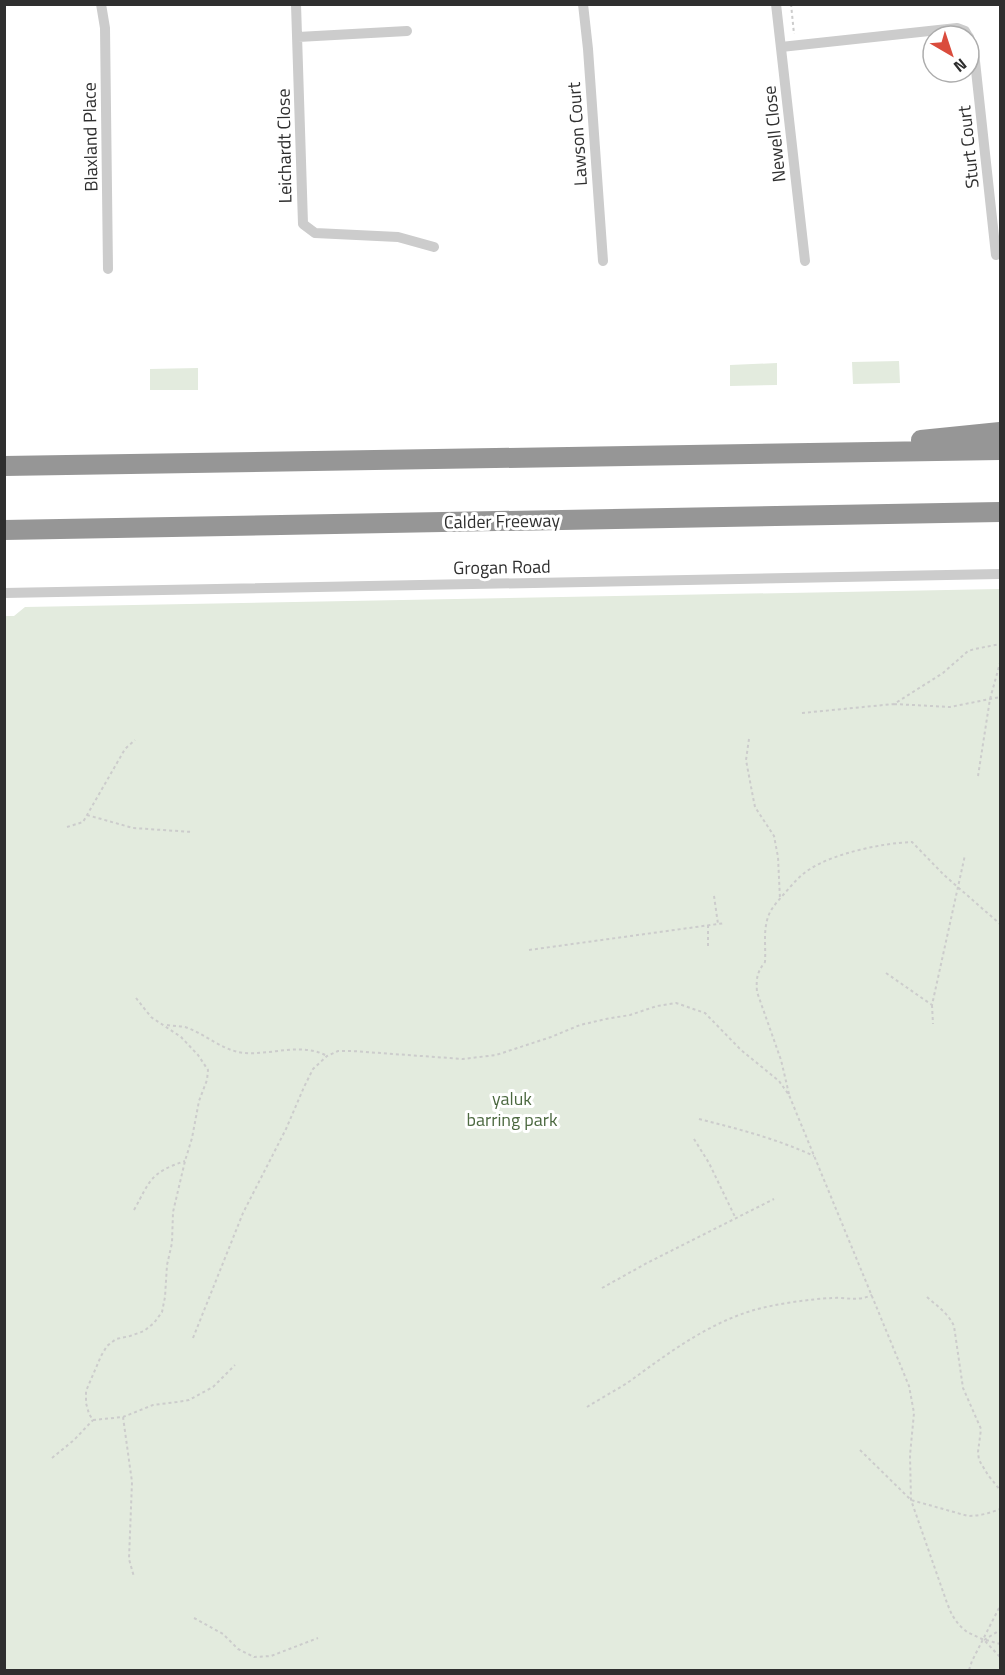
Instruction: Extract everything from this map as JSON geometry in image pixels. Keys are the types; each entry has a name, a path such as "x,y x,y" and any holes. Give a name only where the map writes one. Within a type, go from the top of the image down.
{"highway":[{"path":"748,454 1000,432"},
{"path":"4,466 1000,450"},
{"name":"Calder Freeway","path":"4,530 1000,512"},
{"path":"438,522 1000,525"}],"street":[{"name":"Blaxland Place","path":"101,4 105,28 108,269"},
{"name":"Leichardt Close","path":"296,4 303,224 315,233 398,237 434,247"},
{"name":"Lawson Court","path":"583,4 603,261"},
{"name":"Newell Close","path":"776,4 805,261"},
{"path":"298,36 407,31"},
{"name":"Sturt Court","path":"781,47 921,32"},
{"name":"Sturt Court","path":"977,84 996,255"},
{"name":"Grogan Road","path":"4,593 1000,574"}],"path":[{"path":"791,4 796,45"},
{"path":"894,704 943,673 968,651 1000,644 1000,663 990,699 978,776"},
{"path":"802,713 894,704 950,707 1000,697"},
{"path":"749,739 746,760 752,792 755,807 774,836 778,857 780,899"},
{"path":"67,827 83,822 124,749 135,740"},
{"path":"87,815 133,828 192,832"},
{"path":"1000,924 930,862 912,842 878,845 831,860 811,869 794,882 768,917 764,936 765,962 758,971 756,980 757,992 781,1060 789,1095 909,1386 914,1413 910,1455 911,1500 952,1615 967,1632 1000,1644"},
{"path":"933,1024 932,1005 965,855"},
{"path":"714,896 718,924"},
{"path":"529,950 725,923"},
{"path":"708,925 708,946"},
{"path":"886,974 932,1005"},
{"path":"93,1420 86,1403 86,1391 107,1346 116,1339 144,1330 154,1323 162,1312 172,1243 173,1212 199,1101 207,1080 208,1070 198,1055 181,1037 152,1017 136,998"},
{"path":"193,1338 243,1213 286,1129 313,1069 327,1056 338,1051 463,1059 496,1055 533,1044 580,1025 676,1003 705,1013 741,1050 779,1081 789,1095"},
{"path":"164,1025 183,1027 223,1048 242,1053 301,1048 317,1050 327,1056"},
{"path":"699,1119 767,1137 815,1156"},
{"path":"694,1139 709,1163 736,1219"},
{"path":"134,1210 151,1178 169,1166 185,1161"},
{"path":"602,1288 774,1199"},
{"path":"587,1407 630,1381 681,1344 732,1317 816,1299 861,1299 872,1294"},
{"path":"927,1297 944,1311 954,1326 963,1388 981,1429 978,1452 980,1460 1000,1490"},
{"path":"52,1458 93,1420 123,1417 153,1405 177,1402 201,1394 213,1387 234,1365"},
{"path":"123,1417 132,1482 129,1559 134,1577"},
{"path":"860,1450 911,1500 968,1516 1000,1509"},
{"path":"969,1671 1000,1606"},
{"path":"194,1618 224,1634 238,1649 254,1657 271,1656 318,1638"},
{"path":"984,1640 1000,1630"},
{"path":"984,1640 1000,1657"}],"green space":[{"path":"899,361 900,383 853,384 852,362"},
{"path":"777,363 777,385 730,386 730,365"},
{"path":"198,368 198,390 150,390 150,369"},
{"name":"yaluk barring park","path":"1000,589 1000,1670 5,1670 5,616 14,616 25,607"}]}
